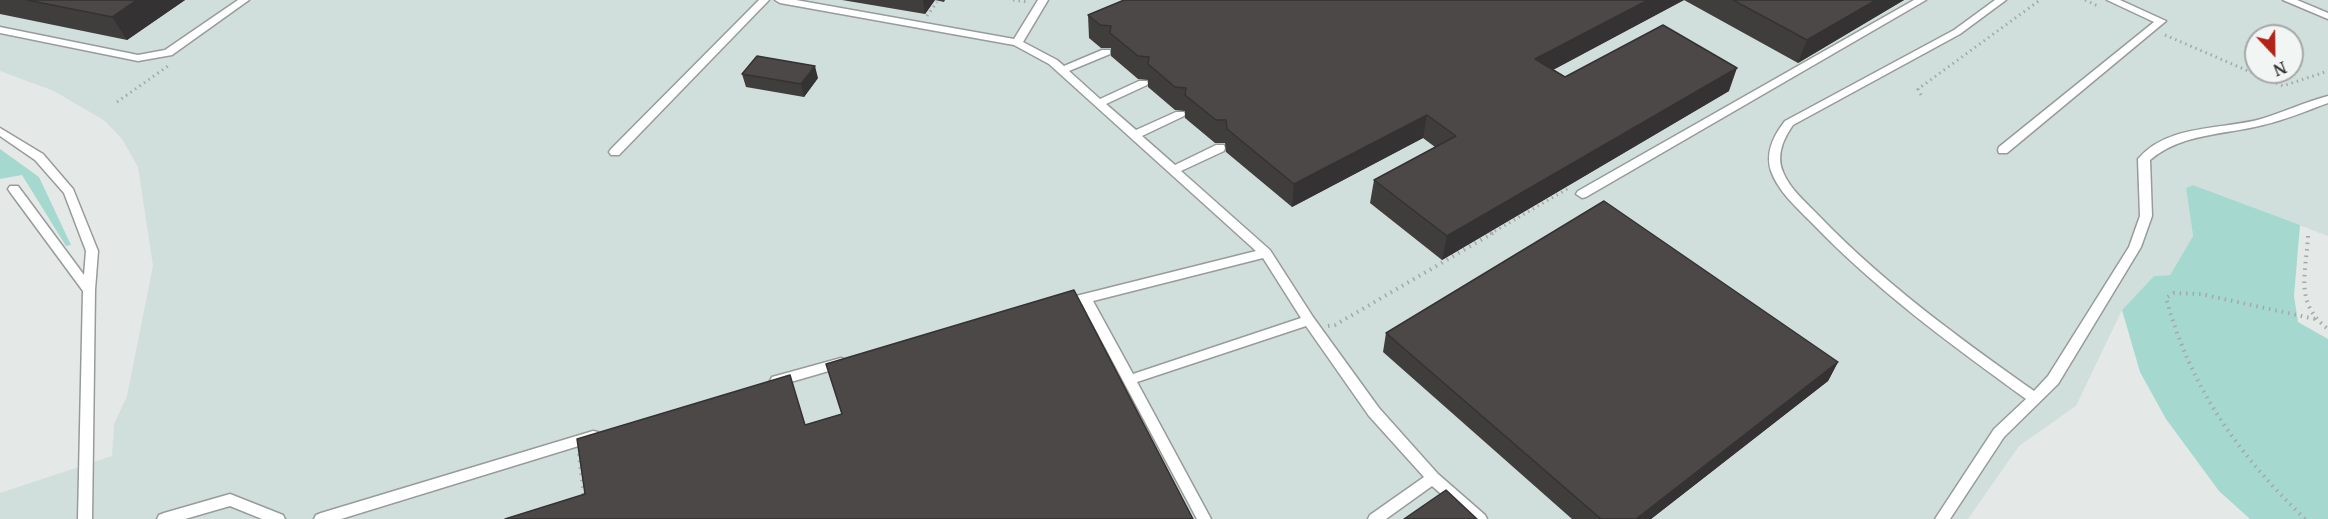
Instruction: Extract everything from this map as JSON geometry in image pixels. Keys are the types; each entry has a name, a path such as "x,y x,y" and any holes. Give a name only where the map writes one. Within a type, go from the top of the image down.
{"lane":[{"path":"0,30 138,58 168,53 244,0"},
{"path":"615,152 764,0"},
{"path":"780,0 1017,43 1053,62 1266,253 1312,325 1374,412 1433,478 1480,519"},
{"path":"1017,43 1043,0"},
{"path":"1582,194 1921,0"},
{"path":"2001,0 1957,32 1789,123 1778,137 1774,155 1777,171 1789,191 1861,265 1913,309 2033,397"},
{"path":"2288,0 2328,16"},
{"path":"2003,150 2161,21 2108,4"},
{"path":"1063,70 1106,52"},
{"path":"1099,103 1143,83"},
{"path":"1942,519 1999,433 2033,397 2053,380 2135,247 2146,216 2144,159 2155,147 2177,139 2260,122 2328,99"},
{"path":"1135,135 1180,114"},
{"path":"0,131 39,156 69,192 92,251 89,290 85,519"},
{"path":"1174,170 1220,148"},
{"path":"14,189 89,290"},
{"path":"1052,308 1266,253"},
{"path":"1086,298 1204,519"},
{"path":"1130,380 1312,325"},
{"path":"768,384 858,359"},
{"path":"321,519 610,431"},
{"path":"1375,519 1433,478"},
{"path":"164,519 230,500 278,519"}],"path":[{"path":"1921,95 1918,89 2040,0"},
{"path":"2085,0 2108,4"},
{"path":"2151,29 2283,86 2328,71"},
{"path":"1312,325 1335,325 1571,186 1582,194"},
{"path":"2308,236 2304,298 2315,319 2328,329"},
{"path":"2305,519 2270,487 2224,427 2190,369 2173,330 2166,298 2174,293 2200,294 2315,319"},
{"path":"577,441 586,508"}],"shaded area":[{"path":"0,0 2328,0 2328,236 2193,185 2186,188 2193,236 2170,275 2154,276 2122,310 2076,406 2019,446 1968,519 0,519 0,493 112,456 114,424 127,396 153,266 138,167 122,139 105,121 54,91 0,71"}],"green space":[{"path":"0,149 39,177 71,245 66,246 22,175 0,179"},
{"path":"2193,185 2300,225 2294,296 2298,322 2328,339 2328,519 2250,519 2219,491 2166,419 2140,372 2122,310 2154,276 2170,275 2193,236 2186,188"}],"building":[{"path":"27,0 137,0 112,17"},
{"path":"1124,0 1648,0 1535,59 1565,77 1663,25 1737,68 1447,236 1374,180 1456,136 1427,115 1294,184 1227,129 1226,120 1216,120 1185,95 1186,88 1175,87 1148,64 1149,57 1138,56 1110,33 1111,26 1100,25 1088,15"},
{"path":"1733,0 1876,0 1807,40"},
{"path":"757,56 815,66 801,84 742,74"},
{"path":"1604,201 1838,362 1636,519 1601,519 1386,333"},
{"path":"1074,290 1193,519 505,519 585,494 577,439 790,375 805,425 842,414 826,364"},
{"path":"1446,490 1477,519 1404,519"}]}
